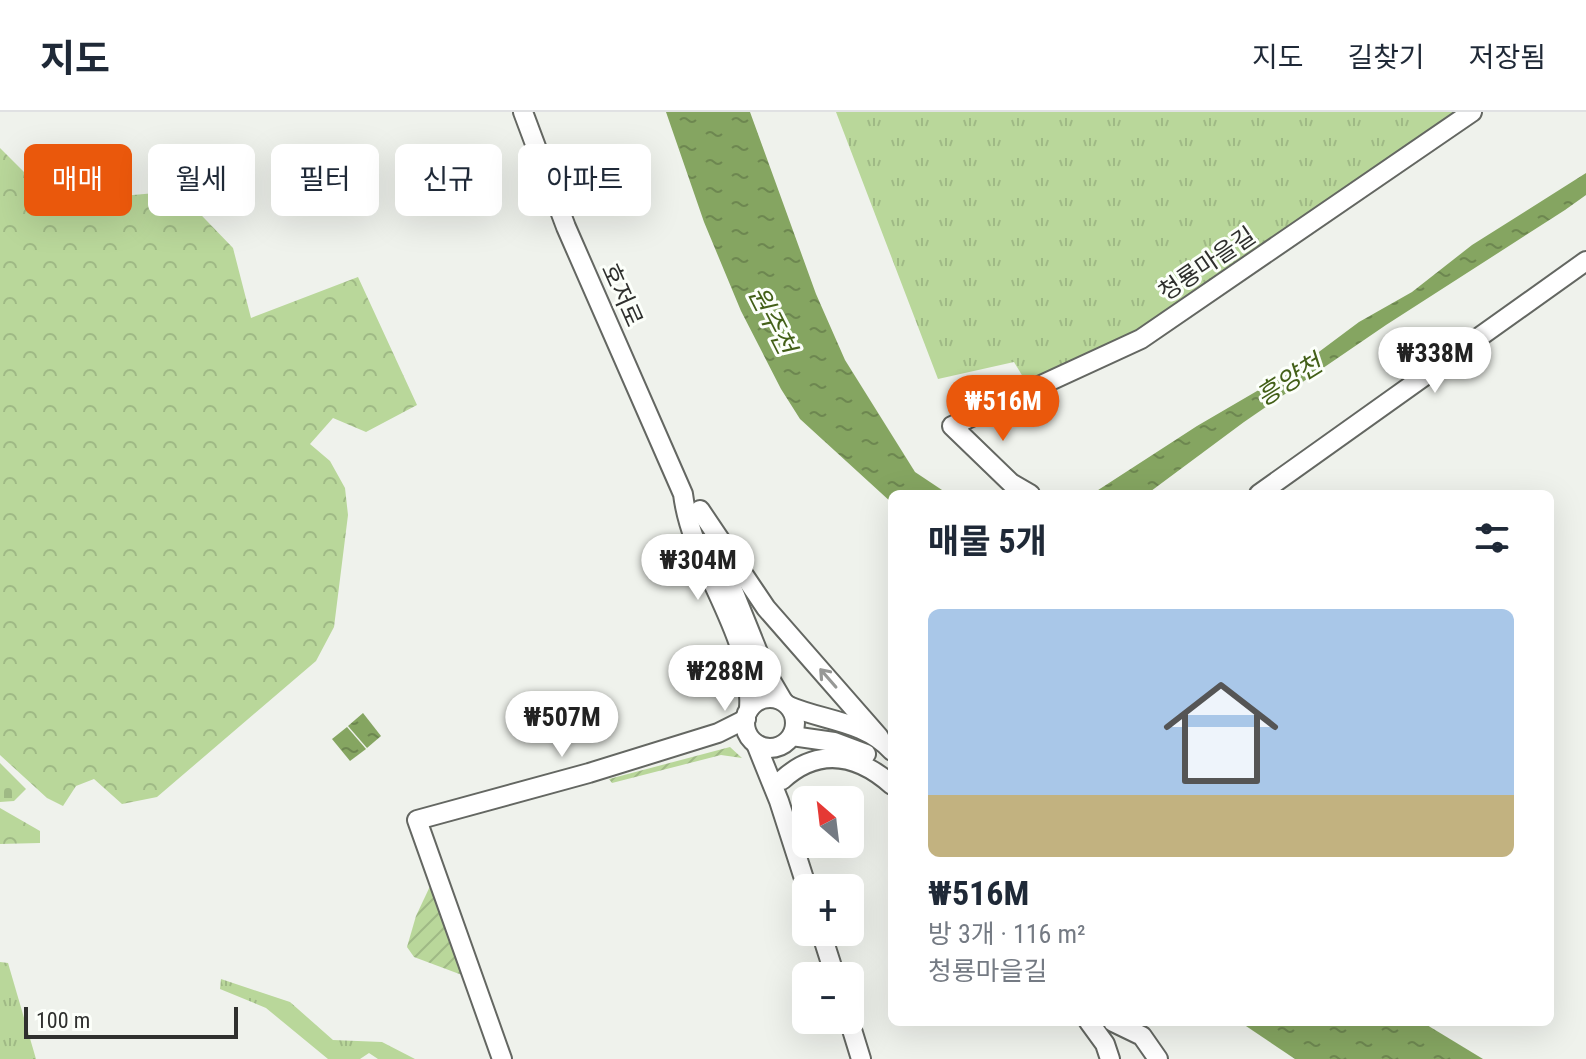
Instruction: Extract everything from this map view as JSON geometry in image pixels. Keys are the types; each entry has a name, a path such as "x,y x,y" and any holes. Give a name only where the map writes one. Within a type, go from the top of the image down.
{"street":[{"name":"호저로","path":"523,112 566,227 683,494"},
{"name":"청룡마을길","path":"1023,490 1011,483 952,426 1141,339 1472,112"},
{"path":"1265,490 1586,261"},
{"path":"683,494 700,510 766,608 886,744"},
{"path":"683,494 687,520 743,656 747,714 753,741 779,801 802,874"},
{"path":"700,510 766,672 795,721 779,801"},
{"path":"718,733 767,698 886,744"},
{"path":"502,1059 417,820 589,773 718,733 736,732 772,748 789,739 860,750 880,761 888,771"},
{"path":"782,780 797,766 835,756 858,762 888,782"},
{"path":"1091,1026 1107,1051"},
{"path":"1107,1051 1112,1034 1119,1026 1142,1036 1158,1059"},
{"path":"853,1034 861,1059"}],"green space":[{"path":"836,112 1459,112 1168,315 1026,382 1014,362 938,379"},
{"path":"0,148 24,172 24,216 132,216 132,195 148,194 148,216 202,216 233,248 251,318 358,277 417,405 366,432 333,418 310,444 330,461 345,488 348,515 334,627 316,661 157,797 122,804 94,779 76,786 63,806 47,798 0,755"},
{"path":"730,747 742,758 721,755 612,783 609,779"},
{"path":"0,763 26,789 14,801 0,802"},
{"path":"0,808 40,831 40,843 0,844"},
{"path":"432,882 462,975 414,957 407,947 416,916"},
{"path":"0,962 8,963 36,1059 0,1059"},
{"path":"221,979 290,1002 333,1040 382,1042 415,1059 378,1059 369,1053 360,1059 328,1059 266,1008 220,989"}],"water":[{"name":"원주천","path":"666,112 750,112 816,294 845,360 915,472 942,490 888,490 888,499 800,419 741,311 704,222"},
{"name":"흥양천","path":"1586,173 1586,195 1386,325 1244,422 1152,490 1098,490 1197,426 1300,366 1359,322 1412,292 1472,245"},
{"path":"363,713 381,736 367,748 348,726"},
{"path":"347,727 366,749 350,761 332,739"},
{"path":"1246,1026 1429,1026 1483,1059 1295,1059"}]}
